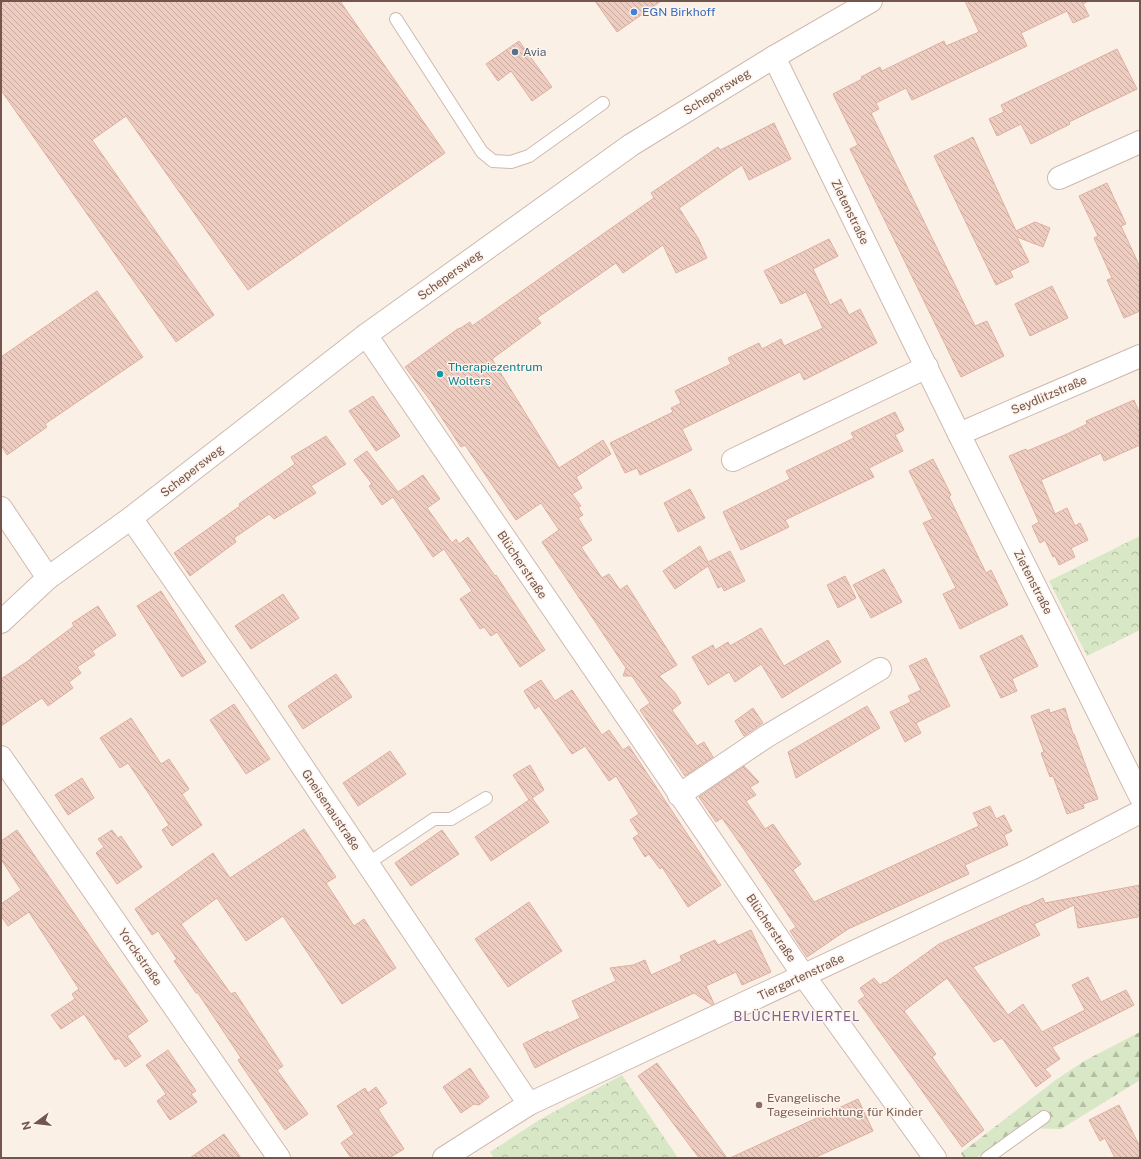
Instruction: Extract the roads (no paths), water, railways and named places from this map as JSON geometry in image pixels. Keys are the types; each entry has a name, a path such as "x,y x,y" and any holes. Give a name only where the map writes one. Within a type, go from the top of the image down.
{"street":[{"name":"Schepersweg","path":"1,622 48,578 131,518 366,335 631,145 774,56 871,1"},
{"name":"Zietenstraße","path":"774,56 959,434 1140,796"},
{"path":"1059,178 1140,142"},
{"name":"Blücherstraße","path":"366,335 804,976 935,1158"},
{"name":"Seydlitzstraße","path":"959,434 1140,356"},
{"path":"733,460 927,367"},
{"path":"1,508 48,578"},
{"name":"Gneisenaustraße","path":"131,518 266,711 529,1104"},
{"path":"680,795 767,736 880,669"},
{"name":"Yorckstraße","path":"1,757 279,1158"},
{"name":"Tiergartenstraße","path":"444,1158 529,1104 1031,869 1140,812"}],"lane":[{"path":"396,19 482,152 493,161 511,162 529,156 603,103"},
{"path":"367,864 434,819 451,820 486,798"},
{"path":"987,1158 1044,1117"}],"place":[{"name":"EGN Birkhoff","path":"634,12"},
{"name":"Avia","path":"515,52"},
{"name":"Therapiezentrum Wolters","path":"440,374"},
{"name":"Evangelische Tageseinrichtung für Kinder","path":"759,1105"}],"district":[{"name":"BLÜCHERVIERTEL","path":"797,1016"}]}
